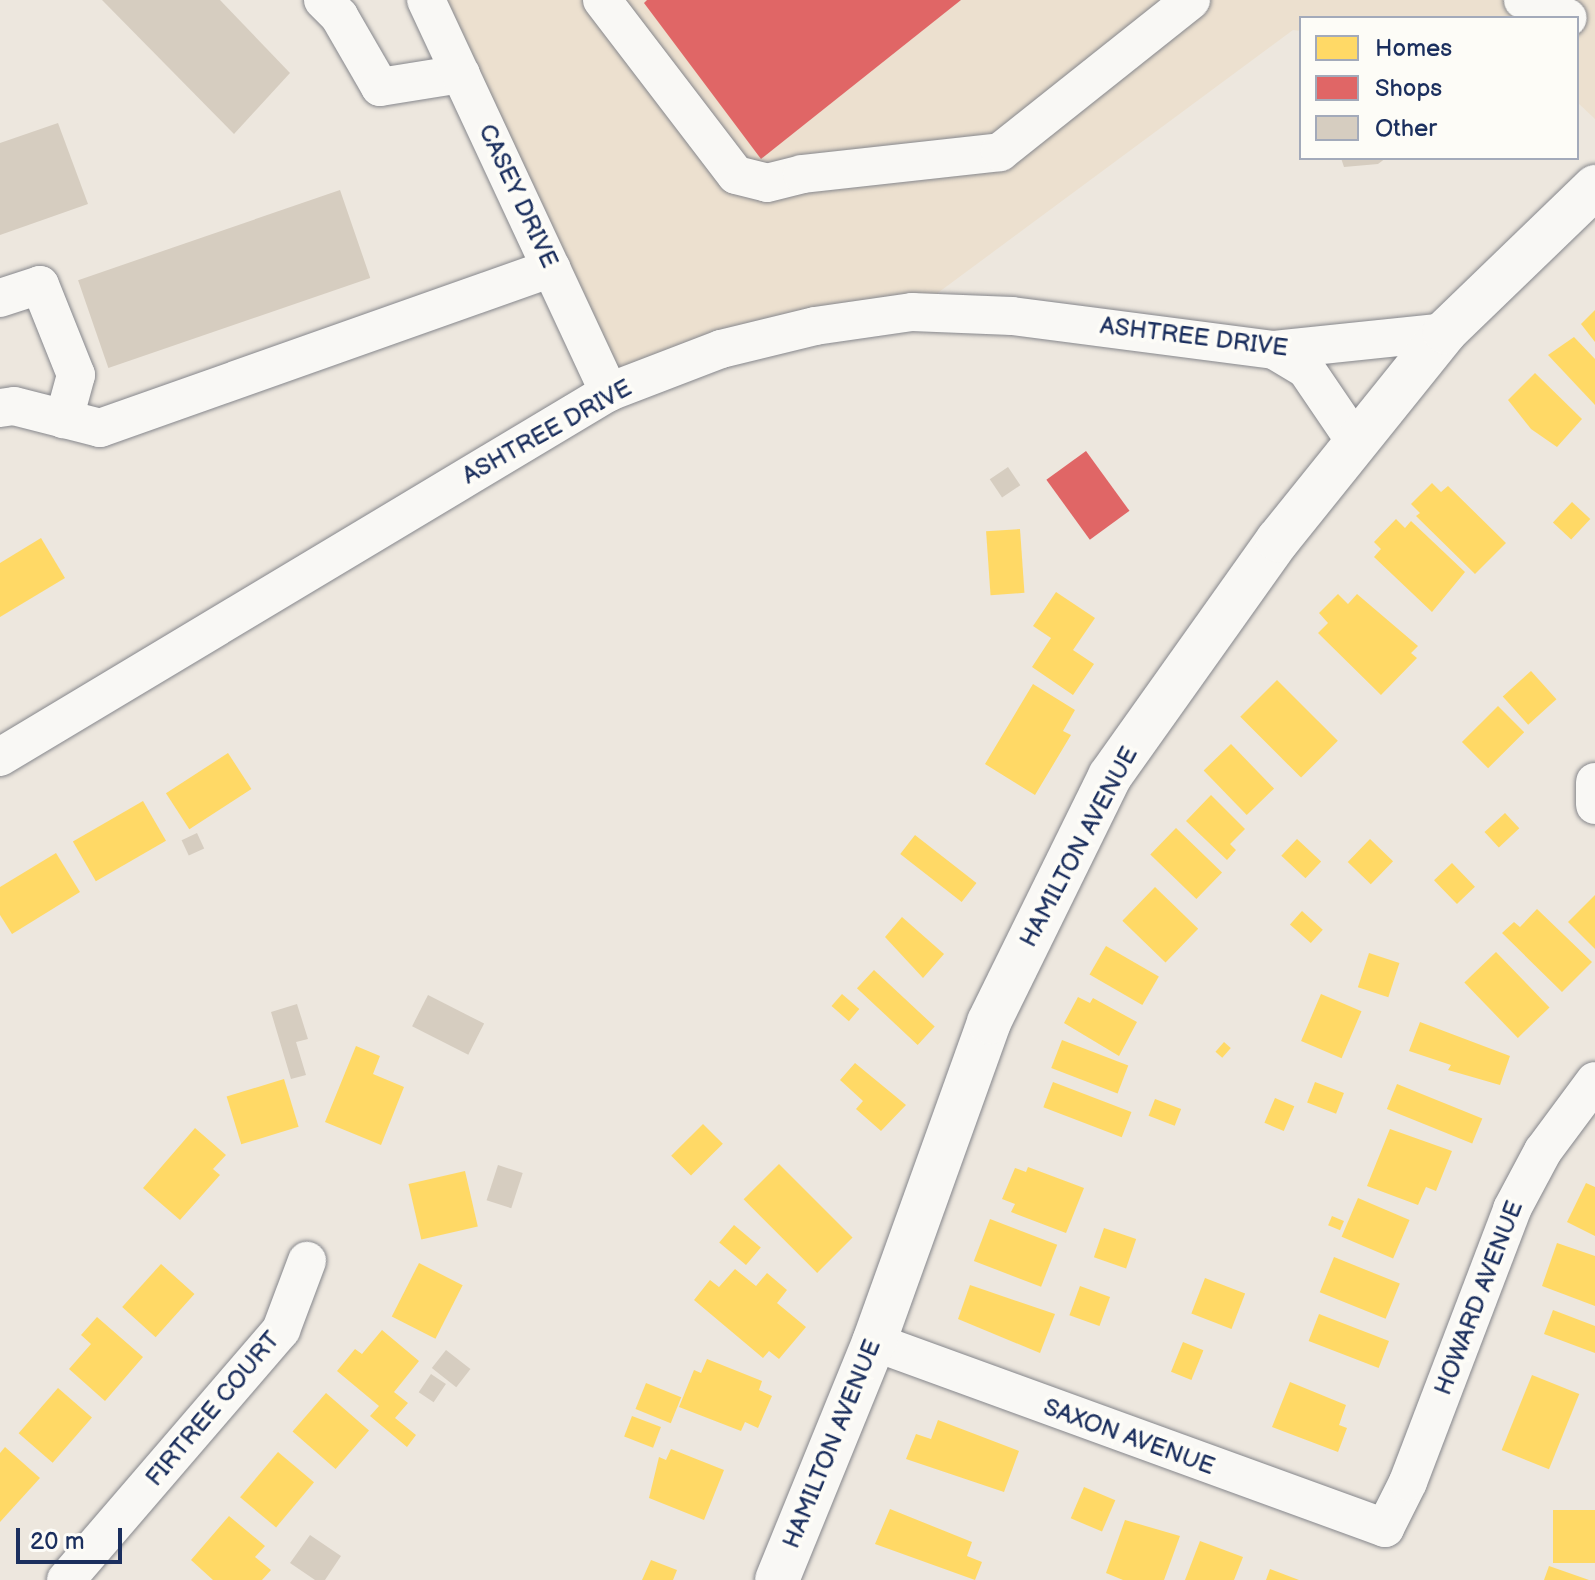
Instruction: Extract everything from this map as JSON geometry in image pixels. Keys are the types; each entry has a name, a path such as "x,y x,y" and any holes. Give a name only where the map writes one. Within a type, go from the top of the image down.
{"main road":[{"name":"HAMILTON AVENUE","path":"777,1580 874,1342 989,1022 1110,776 1200,644 1445,332 1595,187"}],"street":[{"path":"323,0 339,16 380,87 461,74"},
{"name":"CASEY DRIVE","path":"426,0 609,392"},
{"path":"602,0 736,175 767,183 802,174 1000,152 1191,0"},
{"path":"1523,0 1563,16"},
{"path":"0,408 14,406 100,428 551,268"},
{"path":"0,298 40,285 76,375 64,419"},
{"name":"ASHTREE DRIVE","path":"0,757 609,392 721,349 815,326 912,312 1012,316 1274,350 1338,347 1445,332"},
{"path":"1274,350 1306,369 1357,444"},
{"name":"HOWARD AVENUE","path":"1385,1528 1408,1482 1512,1209 1543,1151 1595,1081"},
{"name":"FIRTREE COURT","path":"66,1580 281,1330 307,1261"},
{"name":"SAXON AVENUE","path":"874,1342 1385,1528"}],"shaded area":[{"path":"426,0 1595,0 1595,119 1579,104 1579,16 1299,16 1299,31 1293,30 912,312 609,392"}],"building: Homes":[{"path":"1595,310 1595,342 1581,324"},
{"path":"1574,337 1595,359 1595,405 1548,355"},
{"path":"1535,373 1582,419 1557,447 1531,429 1508,400"},
{"path":"1432,483 1441,492 1448,486 1506,543 1475,574 1416,516 1420,513 1411,504"},
{"path":"1572,502 1590,519 1571,540 1553,522"},
{"path":"1396,519 1405,528 1411,521 1465,572 1432,612 1374,557 1381,549 1374,542"},
{"path":"1020,529 1024,593 991,595 986,531"},
{"path":"41,538 65,578 0,617 0,563"},
{"path":"1056,592 1095,618 1073,650 1094,664 1073,695 1032,667 1051,638 1033,626"},
{"path":"1338,594 1348,604 1357,594 1418,646 1411,653 1417,658 1381,695 1318,633 1328,623 1319,613"},
{"path":"1531,671 1556,699 1528,725 1503,696"},
{"path":"1277,680 1338,741 1301,778 1240,717"},
{"path":"1033,684 1075,710 1063,731 1071,735 1035,795 985,764"},
{"path":"1498,706 1524,732 1488,768 1462,742"},
{"path":"1231,744 1274,789 1247,815 1204,770"},
{"path":"228,753 251,789 189,829 166,793"},
{"path":"1211,795 1245,829 1230,844 1236,850 1227,860 1186,821"},
{"path":"143,801 166,841 96,881 73,842"},
{"path":"1505,813 1519,828 1499,847 1485,832"},
{"path":"1176,828 1222,872 1196,899 1150,855"},
{"path":"915,835 976,883 962,902 900,854"},
{"path":"1297,839 1321,862 1305,878 1281,856"},
{"path":"1370,839 1393,861 1371,884 1348,862"},
{"path":"56,853 80,892 12,934 0,915 0,887"},
{"path":"1452,863 1475,887 1457,904 1434,880"},
{"path":"1155,887 1198,929 1166,962 1122,921"},
{"path":"1595,895 1595,949 1568,922"},
{"path":"1537,909 1592,962 1562,992 1502,933 1514,922 1520,927"},
{"path":"1302,911 1323,930 1311,943 1290,924"},
{"path":"902,917 944,954 923,978 885,937"},
{"path":"1106,946 1159,977 1142,1005 1090,975"},
{"path":"1496,952 1549,1007 1518,1038 1464,983"},
{"path":"1369,953 1399,963 1388,997 1358,987"},
{"path":"874,970 935,1027 918,1045 857,988"},
{"path":"842,994 859,1009 849,1021 832,1006"},
{"path":"1321,994 1362,1011 1342,1058 1301,1041"},
{"path":"1078,997 1090,1003 1093,998 1137,1022 1119,1056 1064,1023"},
{"path":"1420,1022 1510,1056 1500,1085 1448,1070 1451,1065 1409,1051"},
{"path":"1062,1040 1128,1065 1118,1093 1051,1068"},
{"path":"1224,1042 1231,1048 1222,1058 1215,1052"},
{"path":"356,1046 380,1056 373,1074 404,1087 381,1145 325,1122"},
{"path":"855,1063 906,1105 881,1131 856,1109 863,1101 840,1080"},
{"path":"284,1079 299,1127 241,1144 227,1097"},
{"path":"1053,1082 1131,1112 1122,1137 1043,1107"},
{"path":"1315,1082 1344,1093 1336,1114 1307,1103"},
{"path":"1397,1084 1482,1118 1472,1143 1387,1109"},
{"path":"1275,1098 1294,1106 1284,1131 1264,1123"},
{"path":"1155,1099 1181,1109 1175,1126 1149,1116"},
{"path":"703,1124 723,1144 691,1176 671,1156"},
{"path":"195,1128 226,1155 213,1169 220,1175 180,1220 143,1188"},
{"path":"1390,1129 1452,1151 1436,1191 1426,1187 1418,1205 1367,1186"},
{"path":"779,1164 853,1238 817,1273 744,1199"},
{"path":"1028,1167 1084,1188 1066,1233 1011,1212 1015,1204 1002,1199 1015,1168 1026,1172"},
{"path":"465,1171 478,1227 421,1240 408,1184"},
{"path":"1586,1183 1595,1187 1595,1236 1567,1222"},
{"path":"1358,1198 1410,1220 1393,1259 1342,1237"},
{"path":"1332,1216 1344,1221 1340,1230 1328,1225"},
{"path":"990,1219 1057,1245 1041,1287 974,1261"},
{"path":"734,1225 761,1247 746,1265 719,1243"},
{"path":"1104,1228 1136,1239 1126,1268 1094,1257"},
{"path":"1557,1243 1595,1256 1595,1306 1542,1286"},
{"path":"1334,1257 1400,1284 1386,1319 1320,1292"},
{"path":"419,1263 463,1285 435,1339 392,1316"},
{"path":"161,1264 194,1294 156,1337 122,1307"},
{"path":"735,1269 756,1286 767,1273 787,1290 777,1303 806,1327 779,1359 769,1351 763,1358 694,1300 710,1280 719,1287"},
{"path":"1205,1278 1245,1293 1232,1329 1191,1313"},
{"path":"970,1285 1055,1314 1040,1353 958,1319"},
{"path":"1080,1286 1110,1297 1099,1326 1069,1315"},
{"path":"1553,1310 1595,1326 1595,1353 1544,1334"},
{"path":"1319,1314 1389,1341 1379,1368 1309,1341"},
{"path":"97,1317 143,1357 105,1401 69,1369 91,1344 81,1335"},
{"path":"382,1330 419,1361 394,1392 408,1403 395,1418 416,1435 407,1447 370,1416 379,1406 337,1371 355,1349 362,1354"},
{"path":"1183,1342 1203,1350 1191,1380 1171,1372"},
{"path":"707,1359 762,1381 759,1390 772,1396 758,1428 745,1422 741,1431 679,1407 694,1370 701,1373"},
{"path":"1532,1375 1579,1394 1549,1469 1502,1450"},
{"path":"1290,1382 1346,1405 1339,1425 1347,1428 1338,1452 1272,1427"},
{"path":"646,1383 681,1397 671,1423 636,1409"},
{"path":"58,1388 92,1418 53,1463 19,1433"},
{"path":"326,1393 369,1430 336,1469 293,1431"},
{"path":"632,1416 661,1427 653,1448 624,1437"},
{"path":"938,1420 1019,1451 1004,1492 906,1459 916,1434 931,1439"},
{"path":"5,1447 40,1478 0,1522 0,1453"},
{"path":"671,1449 724,1470 704,1520 649,1498 659,1457 666,1460"},
{"path":"278,1452 314,1482 276,1527 240,1497"},
{"path":"1084,1487 1115,1500 1102,1532 1071,1518"},
{"path":"890,1509 972,1542 967,1556 982,1562 975,1580 875,1544"},
{"path":"1553,1510 1595,1510 1595,1563 1553,1563"},
{"path":"229,1516 265,1546 255,1557 271,1570 262,1580 213,1580 191,1560"},
{"path":"1125,1520 1180,1536 1164,1580 1123,1580 1106,1573"},
{"path":"1200,1541 1243,1557 1234,1580 1185,1580"},
{"path":"651,1560 677,1570 673,1580 642,1580"},
{"path":"1549,1566 1589,1580 1544,1580"},
{"path":"1270,1569 1299,1580 1266,1580"}],"building: Shops":[{"path":"647,0 961,0 761,159 644,3"},
{"path":"1086,451 1129,511 1090,540 1046,480"}],"building: Other":[{"path":"102,0 220,0 290,73 234,134"},
{"path":"58,123 88,204 0,235 0,143"},
{"path":"1342,160 1383,160 1378,164 1344,167"},
{"path":"340,190 370,278 108,368 78,280"},
{"path":"1008,467 1020,485 1002,498 990,479"},
{"path":"197,833 204,848 189,856 182,840"},
{"path":"428,995 484,1024 468,1055 412,1026"},
{"path":"297,1004 308,1039 296,1042 306,1075 291,1079 271,1012"},
{"path":"498,1165 523,1173 511,1208 487,1200"},
{"path":"446,1350 470,1369 456,1387 432,1368"},
{"path":"431,1374 446,1384 434,1402 419,1392"},
{"path":"310,1535 341,1556 325,1580 315,1580 290,1563"}]}
